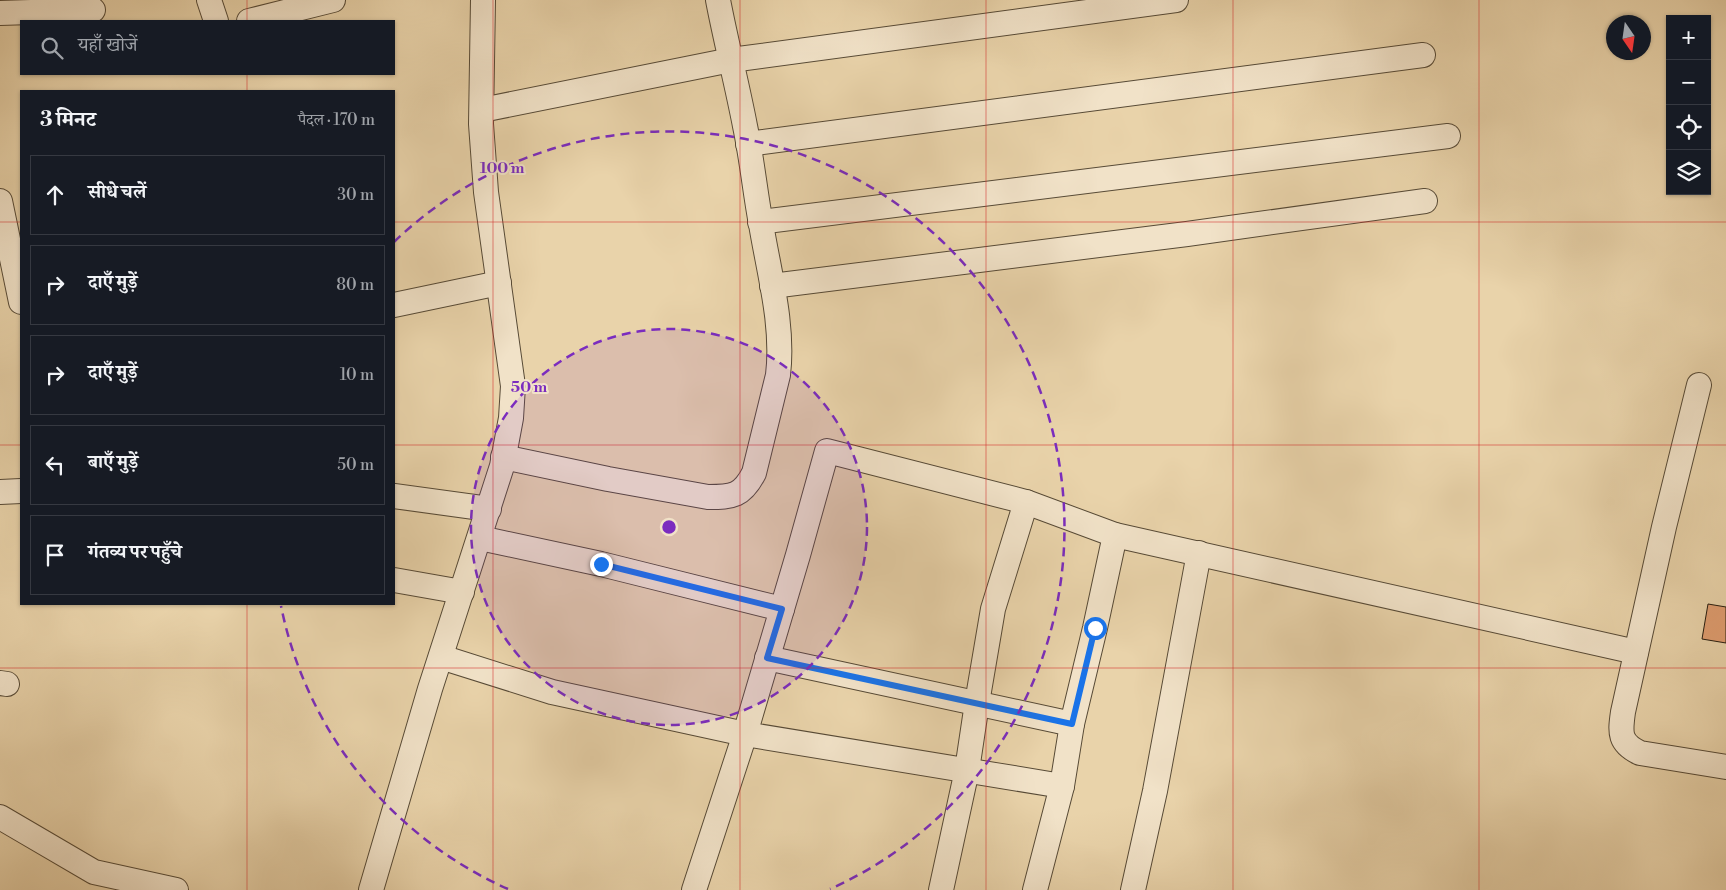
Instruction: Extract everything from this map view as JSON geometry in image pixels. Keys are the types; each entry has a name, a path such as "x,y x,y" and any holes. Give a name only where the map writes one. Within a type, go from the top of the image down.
{"street":[{"path":"209,0 216,20"},
{"path":"252,20 333,0"},
{"path":"372,890 385,839 489,509 511,418 513,386 486,192 482,110 483,0"},
{"path":"503,457 708,497 725,497 738,494 748,484 754,472 778,375 779,341 772,286 748,144 718,0"},
{"path":"482,110 731,60 1176,0"},
{"path":"0,12 93,10"},
{"path":"748,144 1422,55"},
{"path":"760,222 1448,136"},
{"path":"0,201 20,297"},
{"path":"772,286 1187,234 1425,201"},
{"path":"395,305 500,283"},
{"path":"1699,385 1664,527 1623,712 1621,729 1623,740 1630,748 1640,752 1726,767"},
{"path":"694,890 745,734 827,451 1026,502 1114,535 1636,652"},
{"path":"0,492 20,491"},
{"path":"395,496 489,509"},
{"path":"941,890 967,770 994,609 1026,502"},
{"path":"1035,890 1062,786 1072,724 1114,535"},
{"path":"480,538 601,564 782,609"},
{"path":"1133,890 1154,791 1199,553"},
{"path":"395,580 462,592"},
{"path":"441,657 552,692 745,734 1062,786"},
{"path":"767,658 1072,724"},
{"path":"0,817 94,872 176,890"}],"building":[{"path":"1708,604 1726,607 1726,643 1702,639"}],"route":[{"path":"601,564 782,609 767,658 1072,724 1095,628"}]}
